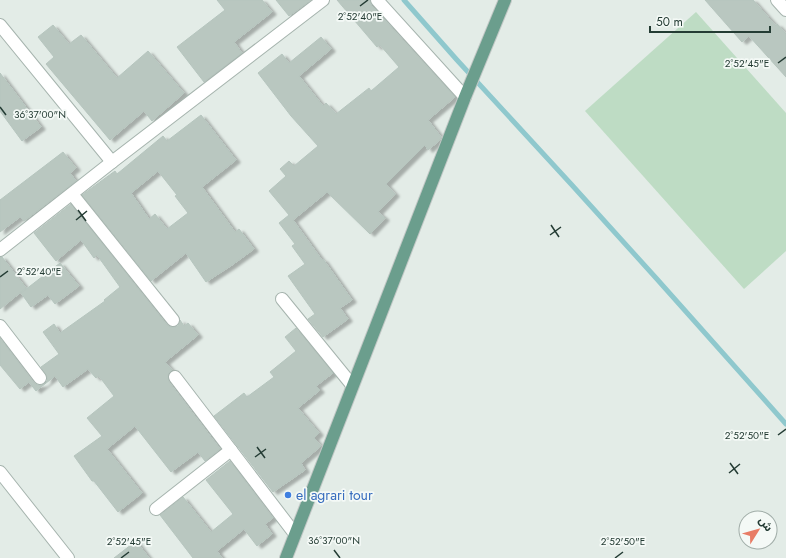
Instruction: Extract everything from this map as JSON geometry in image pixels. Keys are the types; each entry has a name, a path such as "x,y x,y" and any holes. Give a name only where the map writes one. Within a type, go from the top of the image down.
{"main road":[{"path":"286,558 465,97 505,0"}],"street":[{"path":"0,250 323,0"},
{"path":"377,0 465,97"},
{"path":"777,0 786,10"},
{"path":"0,25 112,162"},
{"path":"72,194 173,320"},
{"path":"282,299 352,385"},
{"path":"0,326 40,378"},
{"path":"175,377 295,534"},
{"path":"156,509 231,450"},
{"path":"0,472 68,558"}],"green space":[{"path":"696,12 786,113 786,251 744,289 585,111"}],"building":[{"path":"217,0 262,0 272,12 234,42 242,53 204,82 177,47 225,10"},
{"path":"276,0 311,0 289,16"},
{"path":"337,0 370,0 371,5 455,97 428,120 441,137 440,140 428,150 425,145 386,184 395,194 378,212 385,218 370,234 327,192 293,220 352,300 340,308 348,319 323,337 308,319 315,314 288,276 305,264 292,246 295,244 279,223 289,215 269,191 286,176 280,169 289,161 294,166 318,146 291,116 258,73 282,54 289,63 321,37 331,49 299,76 323,106 326,103 336,114 369,88 371,91 399,67 380,45 377,47"},
{"path":"705,0 753,0 776,26 777,24 786,34 786,77 749,36 742,42"},
{"path":"53,25 69,44 81,35 117,78 148,51 184,93 152,121 144,111 110,140 46,64 54,57 38,37"},
{"path":"0,73 41,127 22,141 0,111"},
{"path":"201,115 236,160 202,187 235,232 239,229 254,249 206,282 186,253 151,281 82,195 115,171 117,174 163,136 167,141","holes":["158,171 177,195 175,196 188,213 167,229 155,214 149,219 131,193"]},
{"path":"63,152 76,168 70,173 76,181 24,221 20,217 0,232 0,200"},
{"path":"71,204 167,325 170,327 178,326 180,320 184,326 188,323 198,335 165,362 172,370 168,374 168,378 169,382 220,449 205,461 198,452 171,472 135,426 107,449 142,493 118,512 94,481 92,481 74,456 102,436 87,418 114,396 99,376 96,378 88,369 63,387 55,376 36,391 29,382 20,389 0,365 0,338 34,383 37,385 44,384 47,381 47,377 41,367 59,354 43,332 54,324 60,333 105,301 104,300 120,287 97,255 94,258 81,240 56,261 34,233"},
{"path":"0,257 2,257 26,288 0,309"},
{"path":"60,263 79,286 55,304 48,295 31,307 21,293"},
{"path":"296,328 333,373 316,386 320,390 298,408 319,433 314,438 321,446 301,463 305,470 273,492 214,416 244,393 247,397 274,377 270,372 296,351 285,337"},
{"path":"230,461 273,518 265,524 272,534 257,546 244,529 217,551 222,558 193,558 160,515 183,497 211,532 233,514 206,480"},
{"path":"136,541 149,558 114,558"}],"waterway":[{"path":"404,0 786,424"}],"place":[{"name":"el agrari tour","path":"288,495"}]}
